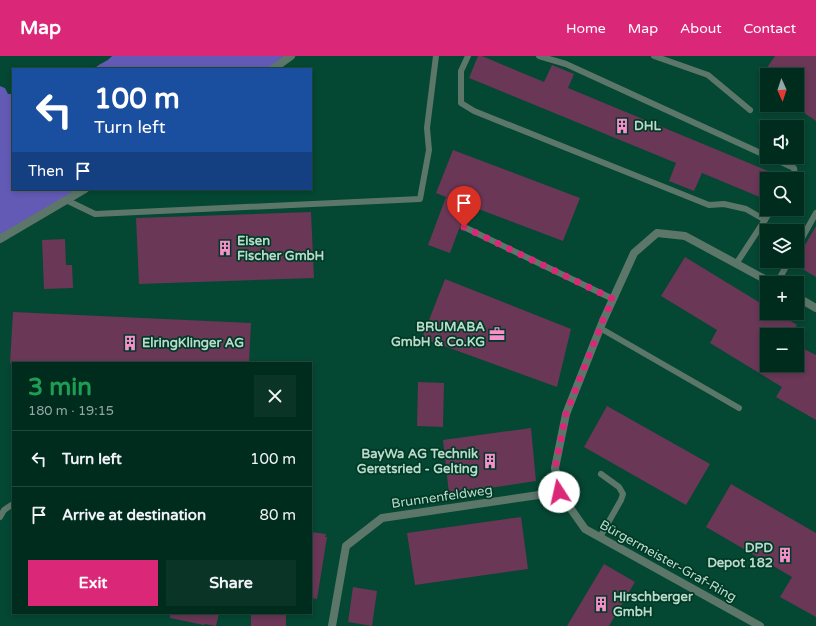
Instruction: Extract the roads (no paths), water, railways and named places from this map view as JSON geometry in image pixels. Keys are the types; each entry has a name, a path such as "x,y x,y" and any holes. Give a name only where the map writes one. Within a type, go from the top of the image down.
{"street":[{"path":"274,68 292,56"},
{"path":"0,239 83,190"},
{"name":"Bürgermeister-Graf-Ring","path":"760,277 685,236 658,233 634,253 600,328 566,414 555,468 559,492 585,529 760,626"},
{"path":"804,301 816,308"},
{"name":"Brunnenfeldweg","path":"332,626 346,546 382,518 559,492"}],"lane":[{"path":"66,200 95,214 420,198 429,150 427,128 436,56"},
{"path":"468,56 462,71 461,103 474,111 708,205 724,204 746,209 765,220"},
{"path":"539,56 566,64 760,153"},
{"path":"654,56 708,75 750,110"},
{"path":"785,164 794,168 794,172"},
{"path":"804,234 816,213"},
{"path":"736,264 768,216"},
{"path":"464,227 613,299"},
{"path":"600,328 739,408"},
{"path":"600,537 623,494 619,487 601,474"},
{"path":"0,517 4,510 12,505"}],"place":[{"name":"DHL","path":"622,126"},
{"name":"Eisen Fischer GmbH","path":"225,248"},
{"name":"BRUMABA GmbH & Co.KG","path":"497,334"},
{"name":"ElringKlinger AG","path":"130,343"},
{"name":"BayWa AG Technik Geretsried - Gelting","path":"490,461"},
{"name":"DPD Depot 182","path":"785,555"},
{"name":"Hirschberger GmbH","path":"601,604"}]}
